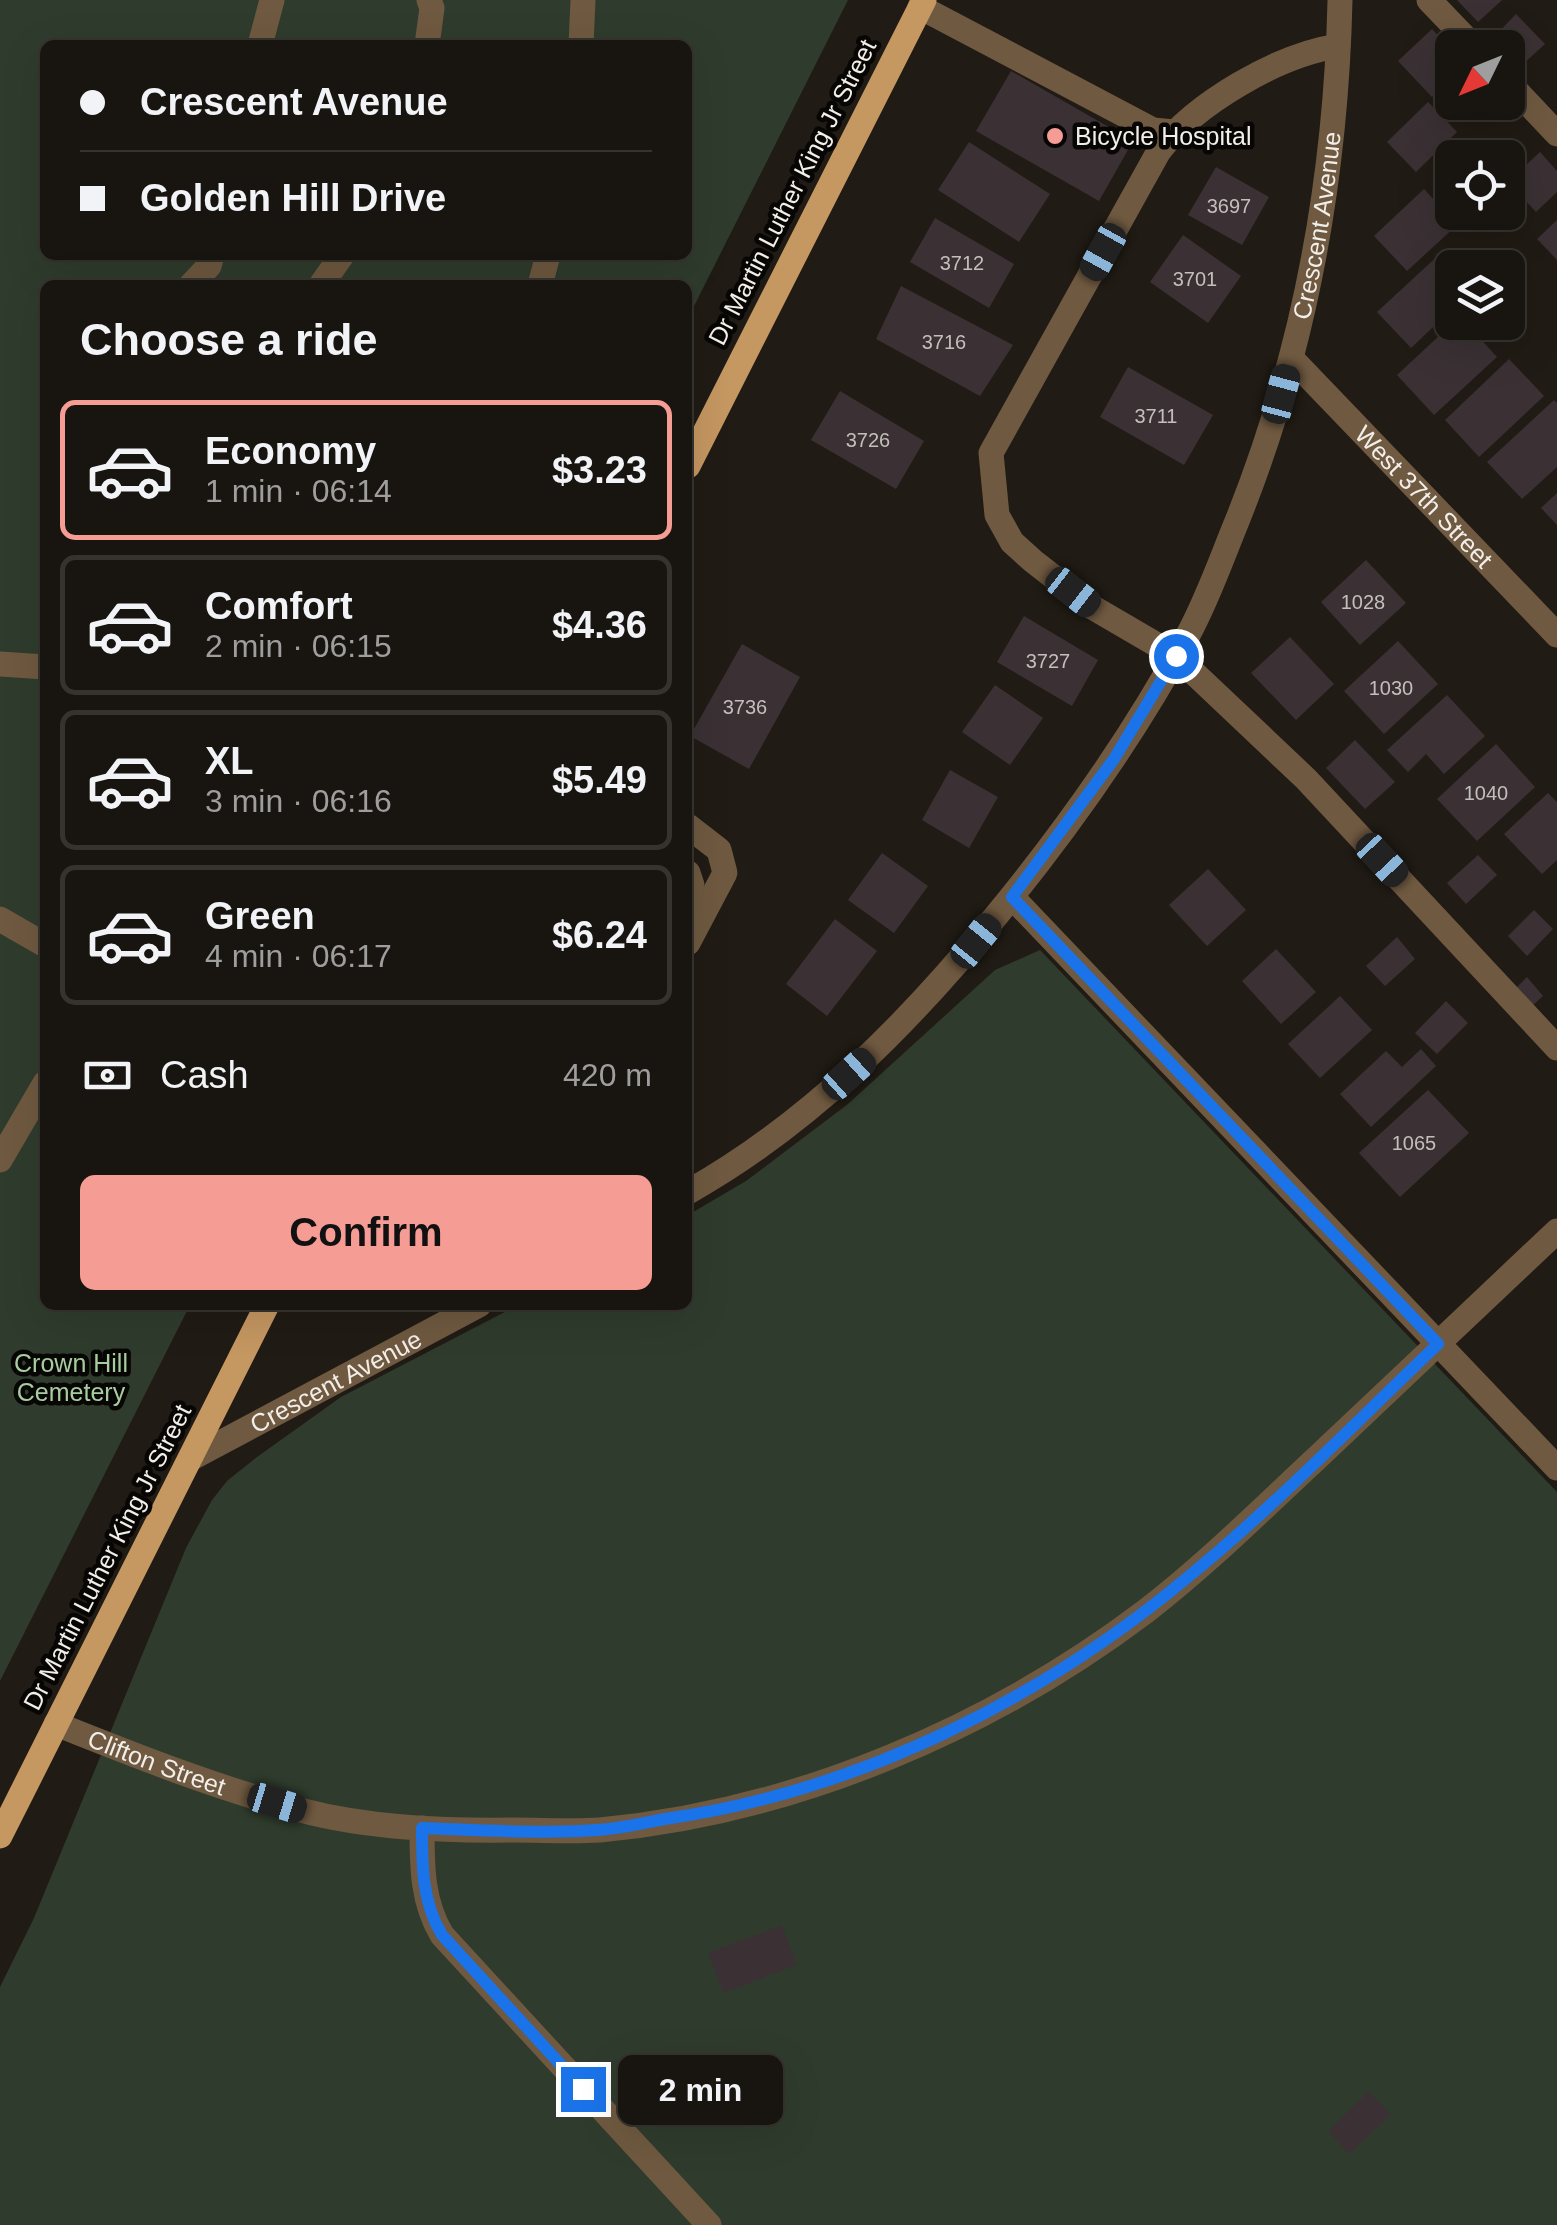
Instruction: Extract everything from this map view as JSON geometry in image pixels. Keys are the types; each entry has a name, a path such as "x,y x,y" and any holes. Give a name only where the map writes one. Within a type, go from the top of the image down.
{"main road":[{"name":"Dr Martin Luther King Jr Street","path":"692,458 922,4"},
{"name":"Dr Martin Luther King Jr Street","path":"0,1836 264,1310"}],"street":[{"path":"261,40 272,0"},
{"path":"428,40 432,8 429,0"},
{"path":"581,40 583,0"},
{"name":"Crescent Avenue","path":"692,1190 741,1160 876,1050 953,969 1012,897 1114,759 1176,656 1247,499 1291,358 1326,189 1340,0"},
{"path":"1429,0 1457,30"},
{"path":"922,4 1153,130 1174,132"},
{"path":"1338,46 1305,52 1248,79 1174,132 1159,151 991,453 997,515 1012,542 1032,562 1092,607 1176,656 1306,779 1557,1048"},
{"path":"1525,100 1557,134"},
{"path":"196,280 211,260"},
{"name":"West 37th Street","path":"1291,358 1557,635"},
{"path":"0,664 40,667"},
{"path":"692,829 719,850 724,873 692,935"},
{"path":"1012,897 1557,1468"},
{"path":"0,919 40,942"},
{"path":"0,1160 40,1092"},
{"name":"Clifton Street","path":"56,1724 164,1766 301,1811 422,1828 595,1830 684,1816 820,1781 950,1730 1074,1661 1159,1600 1226,1544 1557,1231"},
{"name":"Crescent Avenue","path":"190,1459 470,1310"},
{"path":"422,1828 430,1914 442,1935 709,2225"}],"green space":[{"name":"Crown Hill Cemetery","path":"0,0 848,0 692,310 692,280 40,280 40,1310 187,1310 0,1681"},
{"path":"1040,950 1557,1492 1557,2225 0,2225 0,1987 34,1918 186,1548 227,1481 341,1397 508,1310 692,1310 692,1213 746,1181 848,1104 995,970"}],"building":[{"path":"1457,0 1502,0 1478,22"},
{"path":"1516,14 1545,44 1525,62 1525,30 1501,30"},
{"path":"1432,29 1435,94 1432,97 1398,61"},
{"name":"Bicycle Hospital","path":"1011,71 1133,141 1099,201 976,131"},
{"path":"1428,102 1435,109 1435,120 1445,120 1457,132 1449,140 1435,140 1435,153 1416,172 1387,142"},
{"path":"969,142 1050,194 1019,242 938,190"},
{"path":"1540,152 1557,171 1557,192 1536,212 1525,200 1525,166"},
{"path":"1216,167 1269,197 1242,245 1188,215"},
{"path":"1424,189 1435,201 1435,230 1452,230 1407,271 1374,236"},
{"path":"935,218 1014,264 989,308 910,262"},
{"path":"1557,220 1557,260 1537,239"},
{"path":"1183,235 1241,276 1208,323 1150,282"},
{"path":"1435,258 1435,325 1411,348 1377,312"},
{"path":"901,286 1013,345 980,396 876,339"},
{"path":"1435,340 1481,340 1497,357 1434,415 1397,375"},
{"path":"1509,359 1544,396 1479,457 1445,420"},
{"path":"1128,367 1213,415 1184,465 1100,417"},
{"path":"840,391 924,441 896,489 811,440"},
{"path":"1554,400 1557,467 1522,499 1487,462"},
{"path":"1557,493 1557,525 1541,508"},
{"path":"1366,560 1406,603 1360,645 1321,602"},
{"path":"1024,616 1098,660 1072,706 997,662"},
{"path":"1290,637 1334,684 1296,720 1251,673"},
{"path":"1398,641 1438,684 1384,734 1344,691"},
{"path":"742,644 800,677 749,769 692,737"},
{"path":"995,685 1043,718 1010,765 962,732"},
{"path":"1447,695 1485,736 1444,774 1426,754 1408,772 1387,750"},
{"path":"1355,740 1395,782 1365,809 1326,768"},
{"path":"1496,744 1535,787 1477,841 1437,799"},
{"path":"950,770 998,797 969,848 922,820"},
{"path":"1548,793 1557,802 1557,860 1542,874 1504,834"},
{"path":"882,853 928,886 894,933 848,900"},
{"path":"1478,855 1497,875 1466,904 1447,883"},
{"path":"1208,869 1246,910 1207,946 1169,905"},
{"path":"1534,910 1553,929 1527,956 1508,936"},
{"path":"835,919 877,951 827,1016 786,984"},
{"path":"1397,937 1415,959 1385,986 1366,966"},
{"path":"1276,949 1316,992 1281,1024 1242,981"},
{"path":"1527,977 1543,996 1531,1007 1514,990"},
{"path":"1340,996 1372,1030 1320,1078 1288,1044"},
{"path":"1446,1001 1468,1023 1437,1054 1415,1033"},
{"path":"1421,1049 1436,1066 1371,1127 1340,1094 1386,1051 1402,1067"},
{"path":"1428,1090 1469,1133 1400,1197 1359,1153"},
{"path":"782,1925 797,1965 723,1993 708,1953"},
{"path":"1369,2091 1391,2115 1349,2154 1328,2131"}],"place":[{"name":"Bicycle Hospital","path":"1055,136"}],"route":[{"path":"583,2089 442,1935 430,1914 422,1828 595,1830 718,1810 820,1781 950,1730 1089,1652 1173,1590 1438,1344 1012,897 1114,759 1176,656"}]}
